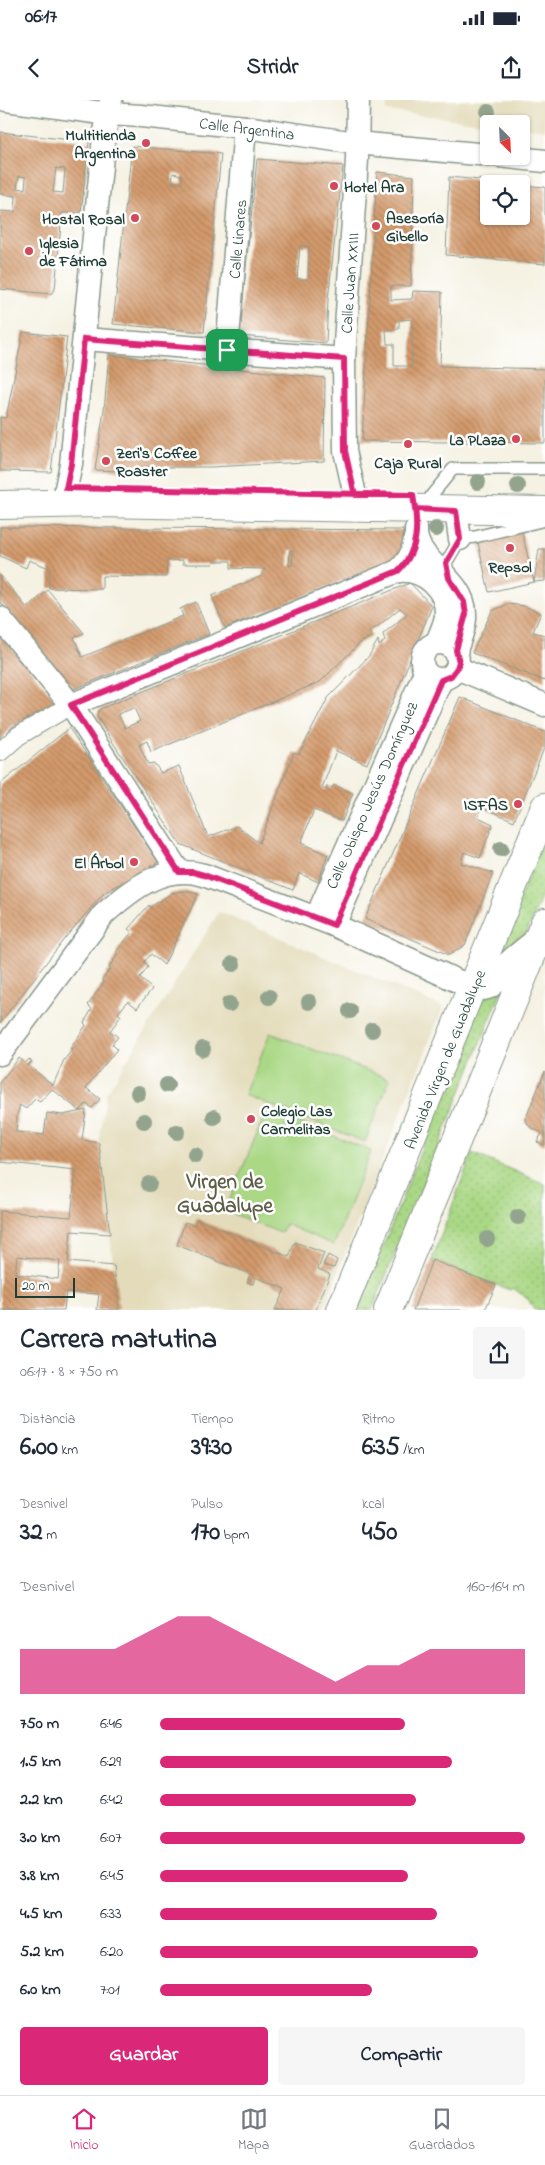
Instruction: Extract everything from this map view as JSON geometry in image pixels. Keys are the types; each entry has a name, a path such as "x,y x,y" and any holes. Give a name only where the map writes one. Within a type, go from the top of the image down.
{"main road":[{"path":"0,488 355,495 420,500 456,511 545,513"},
{"path":"0,505 420,500 545,493"},
{"name":"Avenida Virgen de Guadalupe","path":"342,1310 545,808"},
{"path":"388,1310 542,929"}],"street":[{"name":"Calle Argentina","path":"6,100 110,107 141,116 245,127 356,143 480,154"},
{"name":"Calle Juan XXIII","path":"355,495 345,451 344,359 358,100"},
{"path":"66,488 71,464 104,137 110,107"},
{"name":"Calle Linares","path":"227,350 245,127"},
{"path":"530,159 545,160"},
{"path":"84,339 344,359"},
{"path":"0,752 18,736 71,705 398,571 408,561 413,552 420,500"},
{"path":"456,511 460,539"},
{"name":"Calle Obispo Jesús Domínguez","path":"325,922 466,614 464,602 449,578 424,552 415,538"},
{"name":"Calle Obispo Jesús Domínguez","path":"398,571 420,572 440,593 446,607 443,662"},
{"path":"0,618 71,705 179,872"},
{"path":"443,662 545,705"},
{"path":"0,1054 104,914 142,884 156,876 179,872 193,872 204,875 325,922 473,988 482,990 491,987 498,981 502,970 510,960 519,955 542,929"}],"lane":[{"path":"420,500 454,469 545,469"},
{"path":"449,578 446,563 460,539 541,521 545,513"}],"shaded area":[{"path":"387,100 545,100 545,130 530,128 530,115 480,115 480,122 387,111"},
{"name":"Colegio Las Carmelitas","path":"219,912 443,1007 323,1310 97,1310 117,1296 99,1143 106,1094"}],"green space":[{"path":"545,836 545,889 524,939 495,959"},
{"path":"504,985 372,1310 358,1310 481,999"},
{"path":"270,1033 390,1079 365,1142 245,1095"},
{"path":"267,1109 371,1151 334,1245 285,1224 281,1233 225,1211"},
{"path":"472,1153 545,1184 545,1310 534,1310 529,1300 513,1288 510,1290 432,1260"}],"building":[{"path":"0,132 89,142 81,213 62,213 55,289 51,294 0,289 0,211 15,212 16,196 0,194","holes":["56,168 65,169 63,193 53,192","19,176 26,177 25,189 17,188"]},
{"path":"132,146 221,154 204,332 113,324","holes":["173,173 182,175 182,183 172,183"]},
{"path":"257,159 343,166 328,300 326,343 239,336","holes":["300,246 309,246 308,279 297,279"]},
{"path":"377,172 414,176 411,286 391,286 391,300 412,299 413,291 442,292 440,366 545,369 545,443 362,441","holes":["412,319 412,366 394,366 394,344 387,344 386,330 399,329 399,320"]},
{"path":"449,177 480,180 480,225 530,225 530,186 545,187 545,264 446,255"},
{"path":"23,332 67,337 51,472 0,471 0,417 6,418"},
{"path":"109,355 325,378 324,461 211,467 143,467 144,472 95,470 104,410"},
{"path":"520,524 534,582 489,592 476,534"},
{"path":"0,527 403,530 404,556 225,628 212,596 262,576 265,569 231,568 231,561 214,561 213,564 183,564 183,560 167,561 166,577 102,576 102,589 49,588 49,568 29,560 26,568 0,556","holes":["290,550 293,550 292,565 289,566"]},
{"path":"539,549 545,549 545,581 534,582"},
{"path":"0,575 27,608 48,590 84,633 74,637 82,657 183,616 180,609 196,602 209,634 74,689 0,602"},
{"path":"410,583 432,606 367,764 336,751 322,788 326,790 327,786 332,788 334,785 353,793 342,821 314,810 301,843 328,855 318,882 299,873 293,890 180,844 97,716 98,711","holes":["400,608 407,614 383,634 385,641 379,646 378,640 369,656 328,698 299,754 294,752 259,843 237,826 208,837 179,766 161,773 154,763 148,764 139,745 147,741 151,752 320,682 360,643 372,636 369,631 377,627","134,708 140,721 125,728 118,714"]},
{"path":"508,604 524,606 541,613 533,632 545,635 545,681 472,653 492,611"},
{"path":"0,634 57,702 12,727 0,741"},
{"path":"460,697 545,732 545,746 514,821 482,807 478,817 493,824 480,858 464,852 461,863 493,873 465,945 449,955 365,919"},
{"path":"69,728 158,862 104,893 65,938 0,1023 0,784"},
{"path":"185,891 198,894 164,965 151,954 144,962 148,967 140,978 152,989 137,1008 128,1001 118,1013 121,1016 110,1031 118,1037 112,1044 117,1049 86,1088 100,1099 92,1108 86,1104 80,1111 52,1089 40,1102 35,1099 26,1109 20,1105 17,1115 16,1132 44,1135 47,1113 63,1115 86,1110 82,1140 99,1143 110,1234 71,1231 68,1262 114,1266 119,1310 97,1310 99,1294 66,1292 64,1310 0,1310 0,1211 71,1217 76,1170 0,1162 0,1082 19,1058 25,1063 29,1059 32,1062 28,1065 53,1085 64,1060 72,1050 70,1049 86,1025 84,1023 92,1009 88,1005 104,982 102,979 118,954 116,952 132,932 128,929 149,905 150,907 172,893","holes":["17,1256 60,1261 58,1279 15,1274"]},
{"path":"545,1071 545,1145 537,1142 542,1133 530,1127 525,1120"},
{"path":"197,1219 289,1257 295,1242 324,1253 318,1269 330,1274 316,1310 275,1310 285,1289 255,1277 253,1284 247,1282 250,1274 177,1245 185,1222 194,1225"},
{"path":"328,1255 337,1260 334,1268 323,1265"},
{"path":"432,1260 496,1285 485,1310 413,1310"}],"place":[{"name":"Multitienda Argentina","path":"146,143"},
{"name":"Hotel Ara","path":"334,186"},
{"name":"Hostal Rosal","path":"135,218"},
{"name":"Asesoría Gibello","path":"376,226"},
{"name":"Iglesia de Fátima","path":"29,251"},
{"name":"La PLaza","path":"516,439"},
{"name":"Caja Rural","path":"408,444"},
{"name":"Zeri's Coffee Roaster","path":"106,461"},
{"name":"Repsol","path":"510,548"},
{"name":"ISFAS","path":"518,804"},
{"name":"El Árbol","path":"134,862"},
{"name":"Colegio Las Carmelitas","path":"251,1119"}],"district":[{"name":"Virgen de Guadalupe","path":"225,1193"}],"route":[{"path":"227,350 84,339 71,464 66,488 355,495 413,495 415,509 456,511 460,539 446,563 449,578 464,602 466,614 456,650 459,662 455,673 441,680 334,925 204,875 193,872 179,872 71,705 398,571 408,561 413,552 416,525 413,495 355,495 345,451 344,359 227,350"}]}
